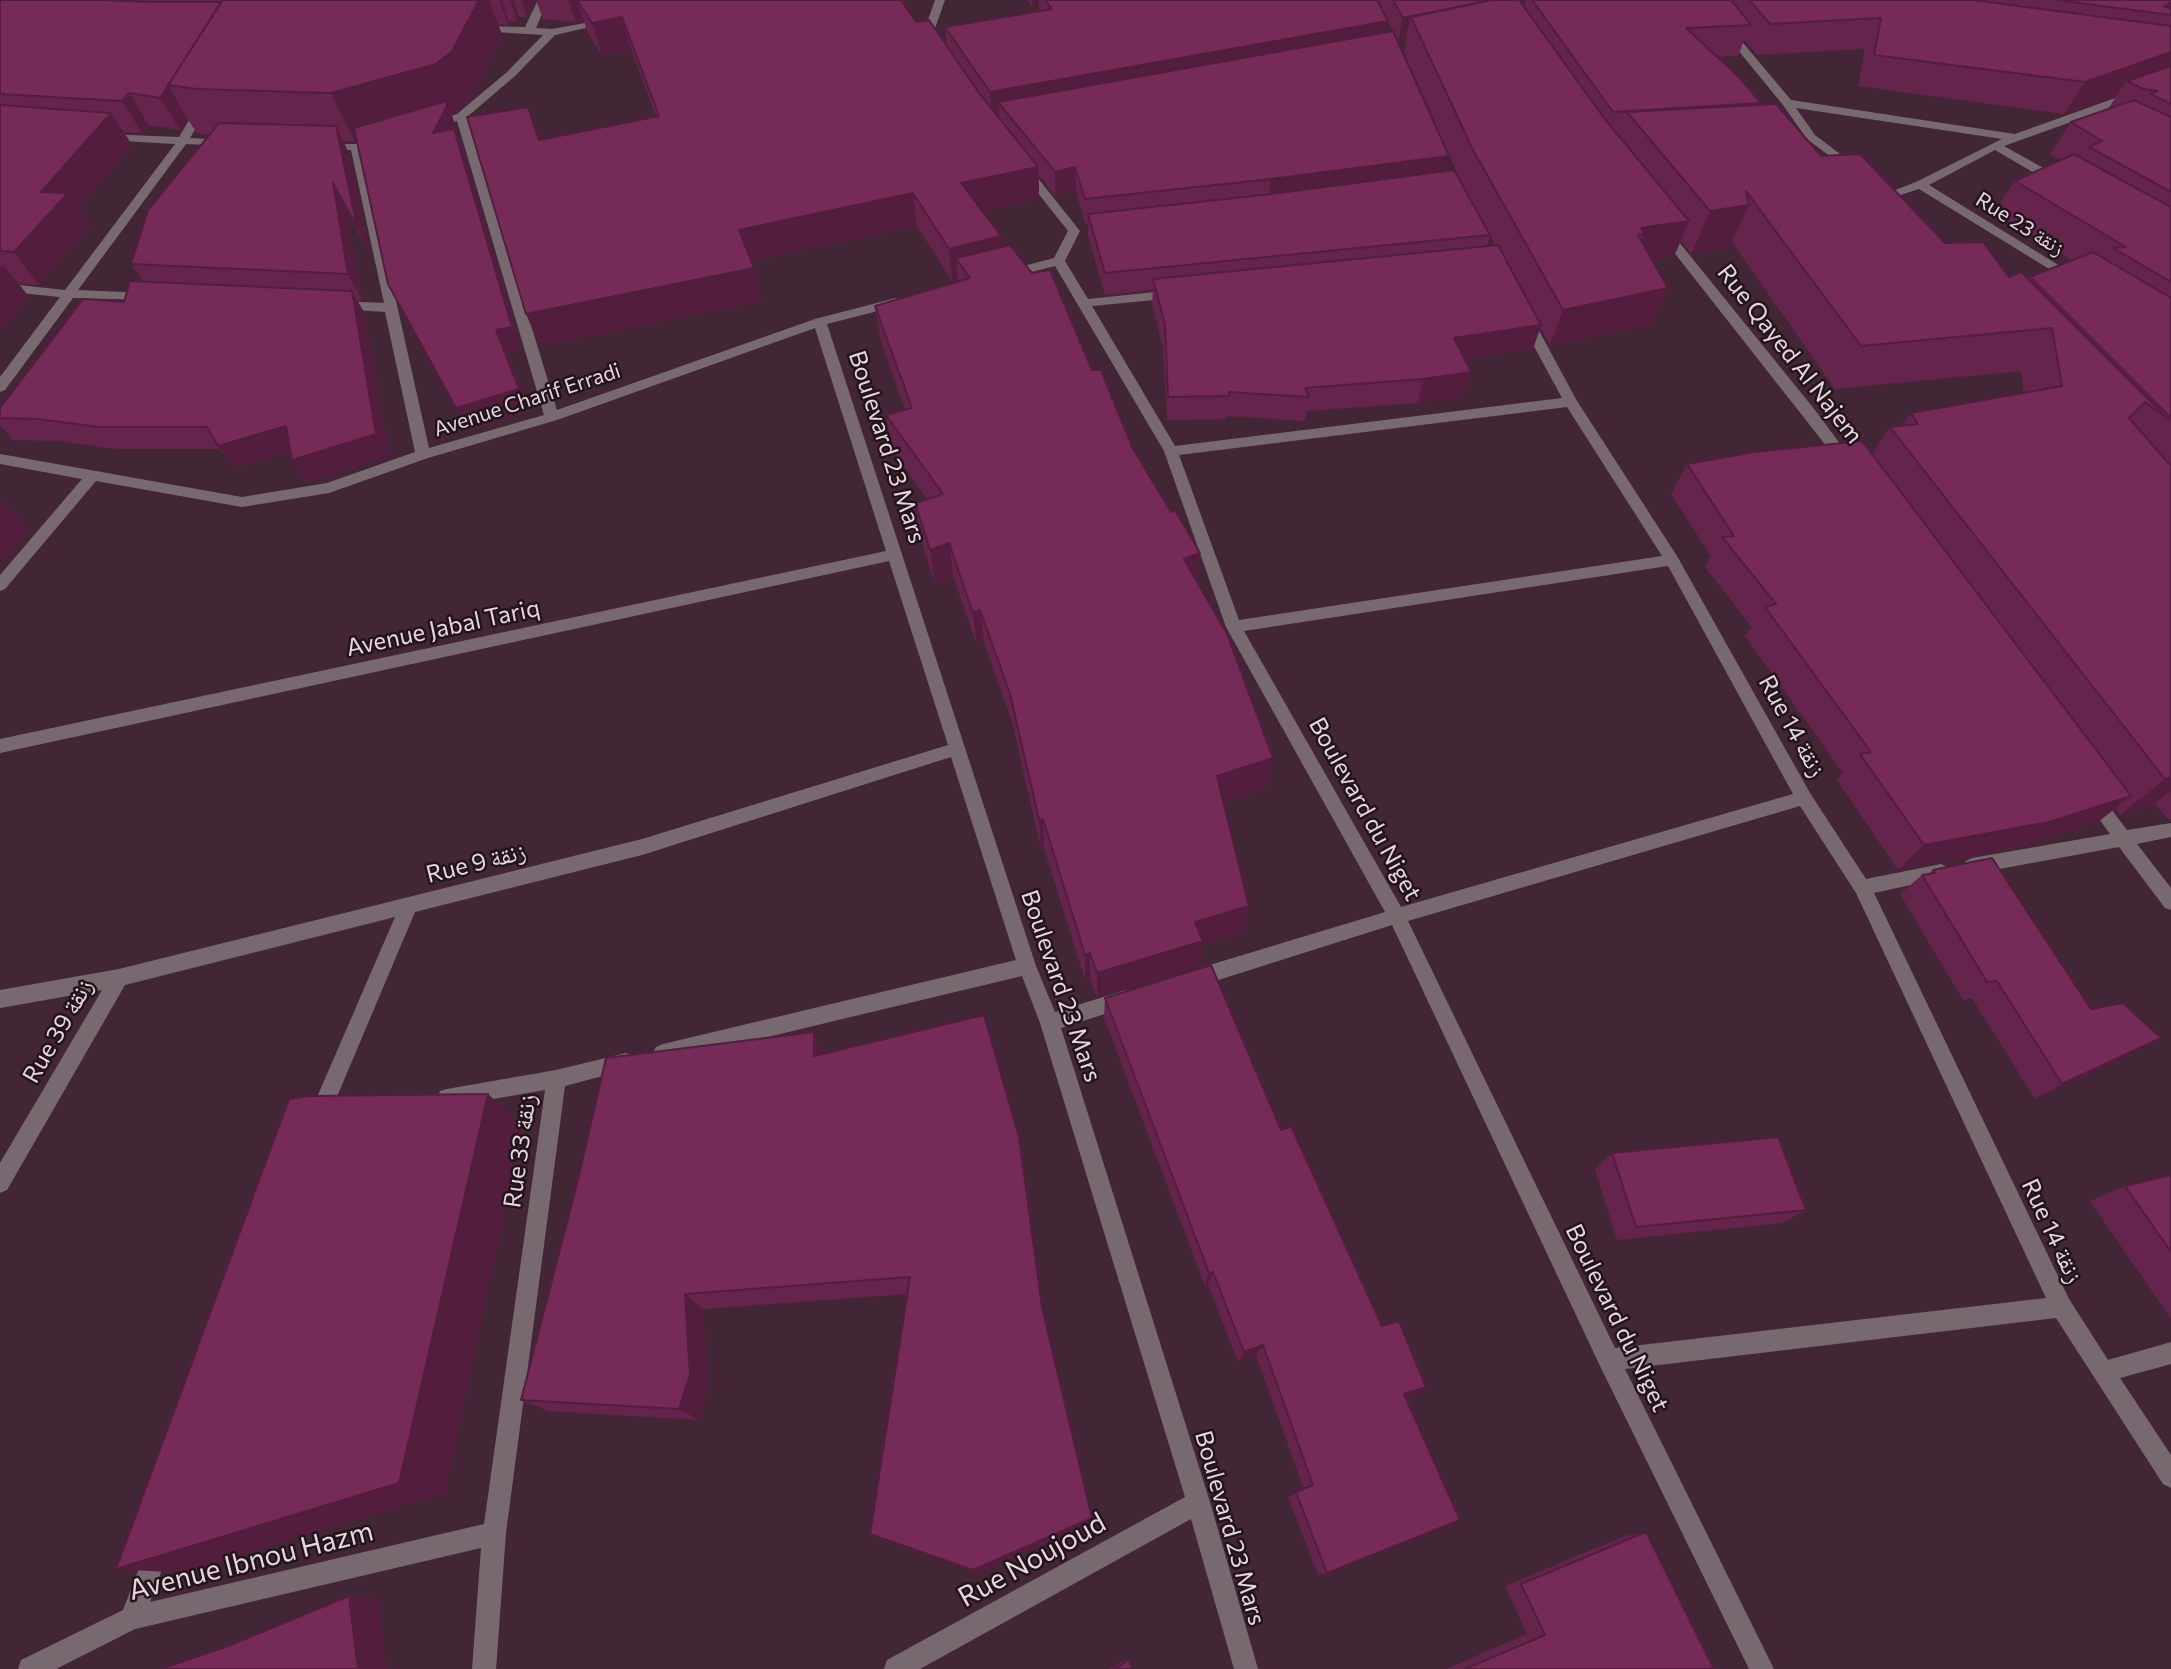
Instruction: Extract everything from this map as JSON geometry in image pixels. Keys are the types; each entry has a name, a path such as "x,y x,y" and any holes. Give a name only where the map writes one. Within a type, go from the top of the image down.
{"street":[{"path":"529,31 543,0"},
{"path":"940,0 935,33 943,56"},
{"path":"1702,0 1787,103 1811,138 1866,178"},
{"path":"464,27 552,32 618,20"},
{"path":"421,128 461,116 511,74 552,32"},
{"path":"1888,195 1920,185 1995,145 2169,85"},
{"path":"0,387 182,142 209,96"},
{"path":"1787,103 2016,138"},
{"path":"2090,112 2101,118"},
{"path":"461,116 552,417"},
{"path":"302,145 356,147 395,135"},
{"path":"91,136 236,143"},
{"path":"1797,138 1811,138"},
{"path":"1995,145 2065,186"},
{"path":"356,147 423,455"},
{"path":"992,278 1059,261 1081,231 1013,155"},
{"name":"Rue 23 زنقة","path":"1920,185 2090,289"},
{"name":"Rue Qayed Al Najem","path":"1649,213 1810,413 1860,480"},
{"name":"Boulevard du Niget","path":"1059,261 1171,451 1234,627 1397,916 1608,1360 1762,1669"},
{"path":"0,287 67,294 160,298"},
{"path":"1083,303 1193,292"},
{"name":"Rue 14 زنقة","path":"1515,297 1571,402 1672,560 1804,798 1862,888 2061,1307 2171,1476"},
{"name":"Avenue Charif Erradi","path":"0,459 242,502 329,488 423,455 552,417 820,322 913,298"},
{"path":"323,305 392,308"},
{"name":"Boulevard 23 Mars","path":"820,322 1027,966 1050,1023 1198,1502 1246,1669"},
{"path":"1171,451 1571,402"},
{"path":"0,585 92,476"},
{"name":"Avenue Jabal Tariq","path":"0,746 896,554"},
{"path":"1234,627 1672,560"},
{"name":"Rue 9 زنقة","path":"0,999 119,978 642,847 956,749"},
{"path":"2081,781 2171,902"},
{"path":"1170,986 1397,916 1804,798"},
{"path":"1862,888 2122,837 2171,830"},
{"path":"343,1117 314,1129 409,905"},
{"name":"Rue 33 زنقة","path":"484,1669 494,1533 556,1079 1027,966"},
{"name":"Rue 39 زنقة","path":"0,1183 119,978"},
{"path":"1050,1023 1143,994"},
{"path":"423,1103 556,1079"},
{"path":"1608,1360 2061,1307"},
{"path":"2103,1372 2171,1353"},
{"name":"Rue Noujoud","path":"895,1669 1198,1502"},
{"path":"132,1618 166,1527"},
{"name":"Avenue Ibnou Hazm","path":"30,1669 132,1618 494,1533"}],"building":[{"path":"0,0 221,2 160,98 129,93 122,101 0,94"},
{"path":"223,0 479,0 452,51 436,64 331,93 197,89 168,85"},
{"path":"577,0 901,0 916,22 929,20 979,93 1038,167 961,183 1001,236 949,249 913,193 739,230 754,268 526,314 467,117 528,107 539,140 659,116 622,17 592,23"},
{"path":"1045,0 1377,0 1388,21 990,92 945,27 1052,9"},
{"path":"1393,0 1491,0 1403,18"},
{"path":"1492,0 1519,0 1604,118 1689,221 1641,228 1644,234 1638,235 1668,288 1563,310 1472,148 1411,17"},
{"path":"1532,0 1731,0 1751,25 1686,28 1739,77 1761,103 1613,112"},
{"path":"1749,0 1973,0 2171,26 2171,52 2085,82 1874,55 1881,18 1770,24"},
{"path":"2057,0 2171,0 2164,6 2171,9 2171,15"},
{"path":"1393,31 1449,156 1085,199 1075,167 1055,172 998,102"},
{"path":"2171,66 2171,104 2151,94 2158,91 2143,89 2127,81"},
{"path":"2134,100 2171,117 2171,192 2089,147 2102,141 2071,122"},
{"path":"446,101 447,106 433,133 454,129 512,327 496,330 519,389 456,408 388,284 354,128"},
{"path":"1776,104 1821,156 1860,154 1945,243 1983,242 2009,277 2021,272 2169,420 2145,402 2129,418 2171,466 2171,777 2165,779 1890,427 1918,424 1911,413 2062,386 2052,328 1861,346 1746,191 1749,205 1710,211 1627,112"},
{"path":"0,105 111,113 41,192 68,193 14,252 0,251"},
{"path":"219,123 336,126 357,227 333,183 348,274 131,264 148,210"},
{"path":"2074,154 2171,207 2171,282 2113,248 2126,247 2015,181"},
{"path":"1454,170 1490,235 1105,273 1088,214 1271,194"},
{"path":"1010,245 1032,273 1050,270 1092,370 1101,370 1133,449 1171,512 1175,510 1200,553 1184,559 1227,634 1273,758 1217,776 1249,906 1195,922 1203,941 1097,973 1090,953 1085,955 1043,819 1039,820 1010,694 980,610 973,613 949,543 930,550 915,503 943,494 886,415 912,408 875,306 970,278 956,258"},
{"path":"1498,245 1541,325 1454,338 1471,372 1424,379 1305,388 1309,397 1229,392 1229,396 1168,397 1165,324 1153,279"},
{"path":"2093,252 2171,298 2171,418 2030,277"},
{"path":"130,281 352,291 376,434 292,460 286,426 218,446 207,427 99,427 38,419 0,418 0,408 83,299 124,302"},
{"path":"1862,441 2131,796 2049,822 1924,845 1860,754 1871,752 1765,607 1776,604 1722,537 1734,536 1687,464 1754,452"},
{"path":"1992,858 2091,1009 2123,1003 2161,1038 2062,1084 1997,981 1987,982 1922,875 1935,873 1933,870"},
{"path":"1211,965 1281,1130 1291,1126 1382,1326 1399,1321 1426,1387 1404,1394 1460,1520 1327,1573 1296,1492 1313,1485 1263,1345 1244,1352 1213,1272 1209,1273 1105,998"},
{"path":"984,1015 1019,1137 1042,1307 1092,1518 973,1570 870,1534 910,1277 685,1294 690,1375 679,1409 521,1400 577,1184 606,1058 814,1032 814,1056"},
{"path":"488,1094 399,1483 116,1569 289,1099 309,1096"},
{"path":"1778,1137 1806,1210 1636,1227 1612,1153"},
{"path":"2171,1175 2171,1252 2125,1186"},
{"path":"1646,1532 1714,1669 1465,1669 1545,1635 1521,1584"},
{"path":"349,1596 358,1669 161,1669 228,1646"},
{"path":"1129,1660 1132,1669 1114,1669"}]}
